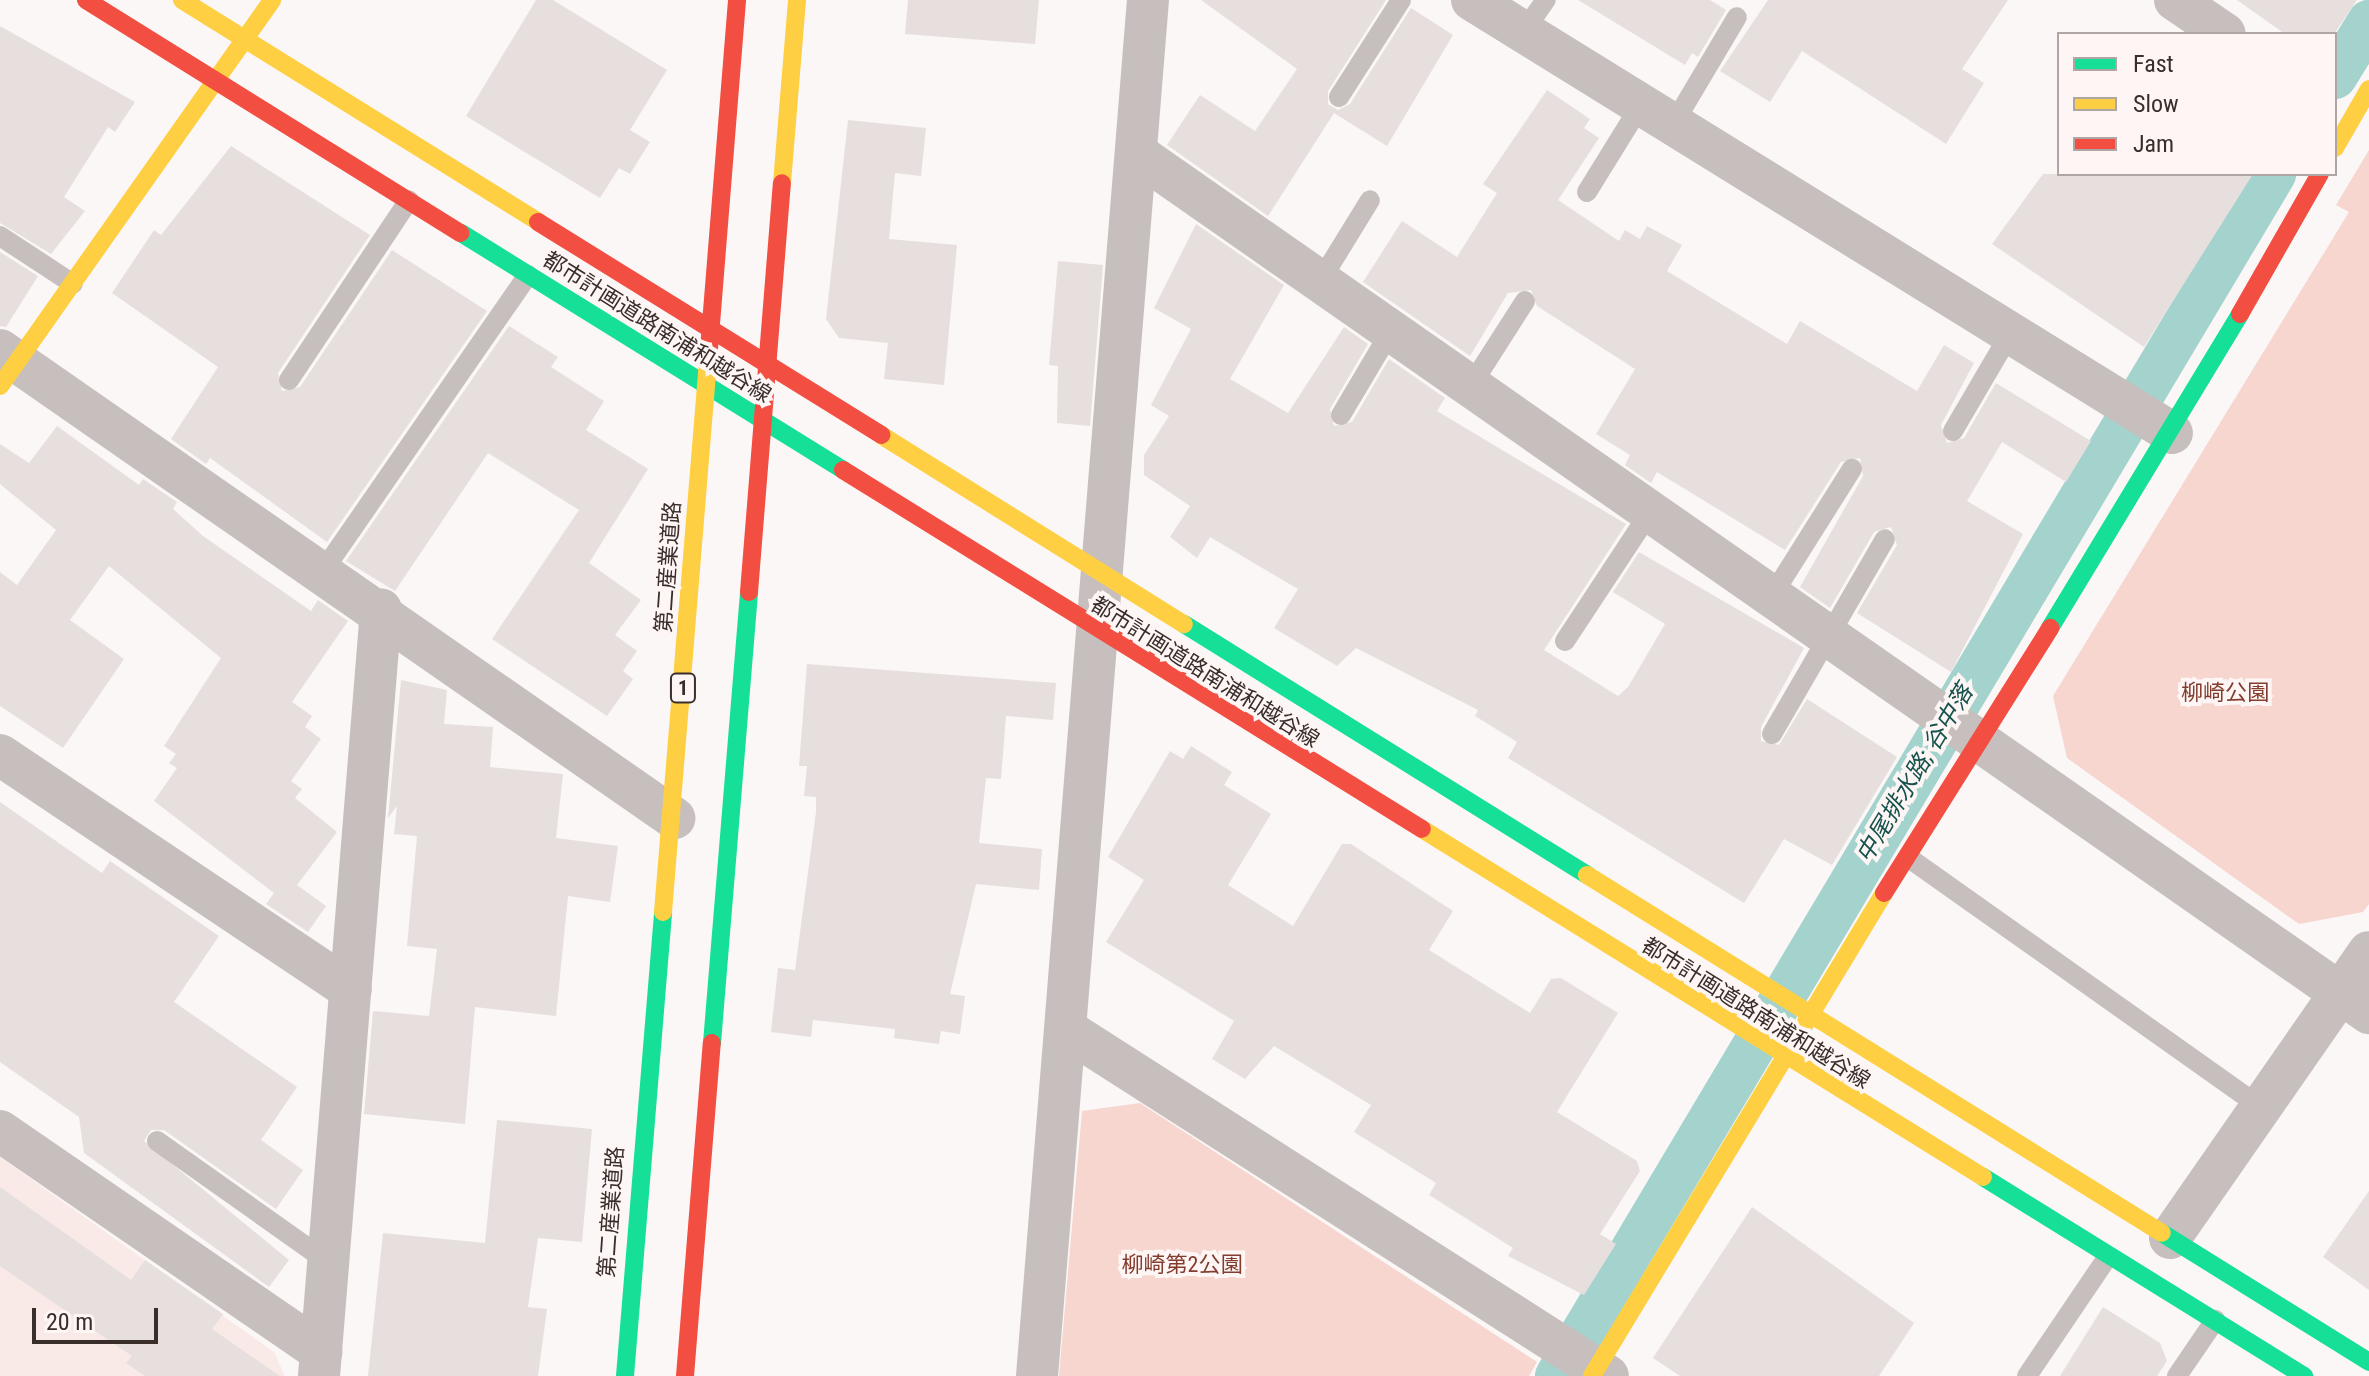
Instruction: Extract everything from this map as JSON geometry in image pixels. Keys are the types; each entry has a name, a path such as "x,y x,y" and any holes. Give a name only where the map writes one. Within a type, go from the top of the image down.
{"street":[{"name":"都市計画道路南浦和越谷線","path":"86,0 1100,636 2107,1258 2304,1376"},
{"name":"都市計画道路南浦和越谷線","path":"182,0 710,325 1761,986 2369,1362"},
{"path":"272,0 73,284 6,366 381,610 674,818"},
{"name":"第二産業道路","path":"625,1376 643,1094 674,818 737,0"},
{"path":"685,1376 797,0"},
{"path":"1037,1376 1139,155 1148,0"},
{"path":"1472,0 1535,16 1658,113 2172,433"},
{"path":"2175,0 2222,32"},
{"path":"1139,155 1389,334 1470,387 1770,599 2355,1003"},
{"path":"1067,1030 1593,1369 1775,1053 1909,858 1959,727 2172,433 2319,176"},
{"path":"320,1364 381,610"},
{"path":"0,755 351,990"},
{"path":"2170,1238 2261,1107 2355,1003 2369,952"},
{"path":"0,1131 320,1364"}],"lane":[{"path":"1339,97 1401,0"},
{"path":"1587,192 1658,113 1737,17"},
{"path":"289,380 409,200"},
{"path":"1319,283 1370,200"},
{"path":"0,236 73,284"},
{"path":"323,571 528,275"},
{"path":"1470,387 1525,301"},
{"path":"1953,431 2011,332"},
{"path":"1341,415 1389,334"},
{"path":"1770,599 1852,469"},
{"path":"1565,641 1650,512"},
{"path":"1772,734 1885,539"},
{"path":"1909,858 2261,1107"},
{"path":"157,1141 328,1262"},
{"path":"2027,1376 2107,1258"},
{"path":"2177,1376 2215,1320"}],"shaded area":[{"path":"0,1157 274,1352 285,1376 0,1376"}],"green space":[{"name":"柳崎公園","path":"2369,150 2369,904 2363,912 2299,924 2067,758 2053,696 2349,212 2336,205"},
{"name":"柳崎第2公園","path":"1140,1103 1537,1362 1529,1376 1059,1376 1082,1111"}],"building":[{"path":"536,0 553,0 667,70 630,130 650,142 630,174 619,168 600,198 466,116"},
{"path":"908,0 1039,0 1035,44 905,34"},
{"path":"1201,0 1386,0 1328,91 1328,104 1338,110 1350,104 1411,8 1453,35 1387,146 1334,113 1268,216 1167,145 1200,95 1255,131 1297,69"},
{"path":"1578,0 1710,0 1726,10 1698,57 1692,53 1685,65"},
{"path":"1768,0 2008,0 1962,69 1984,83 1946,144 1802,51 1770,102 1720,71"},
{"path":"2237,0 2357,0 2335,32 2282,32"},
{"path":"0,26 135,102 115,132 108,127 64,197 85,211 51,254 0,223"},
{"path":"1547,90 1590,119 1584,128 1599,138 1558,200 1619,241 1625,230 1640,239 1647,226 1682,245 1667,271 1787,344 1800,321 1917,391 1944,345 1974,363 1941,425 1947,443 1964,438 1996,383 2091,441 2066,482 2002,442 1967,501 2023,534 1951,672 1857,613 1897,545 1891,527 1874,532 1830,608 1800,587 1863,476 1860,458 1841,462 1785,550 1657,472 1651,483 1625,465 1630,455 1596,434 1635,369 1537,306 1531,290 1508,293 1470,356 1363,282 1402,221 1457,257 1497,193 1483,184"},
{"path":"848,120 926,128 921,176 895,173 889,239 957,245 944,385 884,379 888,343 839,338 826,319"},
{"path":"231,146 370,235 278,373 282,391 300,387 392,250 487,311 327,542 210,458 206,464 171,439 218,367 112,293 154,230 161,235"},
{"path":"2043,174 2252,176 2144,347 1992,244"},
{"path":"1196,224 1284,285 1230,379 1288,413 1344,327 1368,344 1330,409 1334,426 1352,422 1389,359 1445,398 1437,411 1626,524 1544,650 1618,696 1628,687 1665,624 1613,592 1639,552 1804,648 1761,727 1761,741 1779,745 1807,699 1897,757 1832,865 1784,839 1744,903 1508,758 1517,742 1475,716 1478,710 1356,648 1337,666 1274,628 1298,589 1210,537 1197,558 1170,537 1190,506 1144,475 1144,455 1169,416 1151,405 1191,329 1154,308"},
{"path":"0,252 38,276 6,327 0,326"},
{"path":"1058,261 1103,265 1090,426 1057,423 1058,366 1049,365"},
{"path":"509,326 558,357 551,367 604,401 586,430 648,469 589,563 641,600 615,635 637,651 623,671 633,679 607,716 492,639 579,510 488,453 395,591 346,561"},
{"path":"57,426 139,485 143,479 177,502 173,509 203,536 311,611 318,600 348,621 292,702 312,716 305,727 321,739 291,781 302,789 295,798 337,832 297,885 326,906 308,932 266,904 274,893 154,801 177,768 169,763 176,754 164,746 221,658 109,566 70,620 124,659 63,748 0,706 0,572 17,585 56,530 0,484 0,444 29,463"},
{"path":"807,664 1056,683 1053,720 1006,716 1001,779 986,778 979,843 1042,849 1039,890 976,884 950,994 965,996 960,1034 941,1031 939,1044 894,1038 895,1029 813,1020 811,1037 771,1032 778,968 795,970 816,812 816,797 804,796 807,766 799,766"},
{"path":"401,680 447,690 444,724 493,727 490,767 563,774 556,838 618,846 610,902 568,896 556,1016 475,1007 465,1124 364,1114 373,1011 429,1016 437,949 407,946 417,836 394,834 397,806 388,818"},
{"path":"1191,746 1232,772 1224,785 1271,814 1228,885 1293,926 1342,844 1351,844 1453,911 1429,950 1530,1013 1551,979 1561,978 1618,1013 1557,1112 1637,1161 1640,1171 1600,1234 1616,1244 1584,1295 1508,1256 1513,1248 1429,1195 1436,1183 1354,1132 1371,1105 1274,1046 1245,1079 1212,1059 1234,1021 1106,942 1144,880 1108,857 1170,751 1183,759"},
{"path":"0,802 102,873 110,861 219,936 174,1002 297,1087 261,1140 303,1170 276,1209 164,1130 151,1130 144,1141 289,1260 269,1287 84,1153 79,1117 0,1062"},
{"path":"497,1120 592,1129 582,1242 538,1238 528,1307 547,1309 538,1376 368,1376 383,1233 485,1243"},
{"path":"0,1187 131,1280 145,1260 223,1314 212,1329 280,1376 145,1376 126,1363 132,1356 0,1266"},
{"path":"2369,1191 2369,1290 2323,1257"},
{"path":"1752,1207 1914,1323 1879,1376 1680,1376 1653,1358"},
{"path":"2103,1307 2160,1343 2167,1361 2157,1376 2060,1376"}],"waterway":[{"name":"中尾排水路; 谷中落","path":"2337,74 2369,22"},
{"name":"中尾排水路; 谷中落","path":"1557,1376 2273,176"}],"traffic: fast":[{"path":"461,233 843,470"},
{"path":"2050,628 2240,314"},
{"path":"712,1043 749,592"},
{"path":"1184,624 1587,875"},
{"path":"625,1376 663,912"},
{"path":"1983,1177 2304,1376"},
{"path":"2162,1233 2369,1362"}],"traffic: slow":[{"path":"182,0 538,222"},
{"path":"0,386 272,0"},
{"path":"782,183 797,0"},
{"path":"2337,145 2369,89"},
{"path":"663,912 708,361"},
{"path":"881,435 1184,624"},
{"path":"1422,829 1983,1177"},
{"path":"1587,875 2162,1233"},
{"path":"1592,1376 1884,893"}],"traffic: jam":[{"path":"86,0 461,233"},
{"path":"708,361 737,0"},
{"path":"2240,314 2319,176"},
{"path":"749,592 782,183"},
{"path":"538,222 881,435"},
{"path":"843,470 1422,829"},
{"path":"1884,893 2050,628"},
{"path":"685,1376 712,1043"}]}
